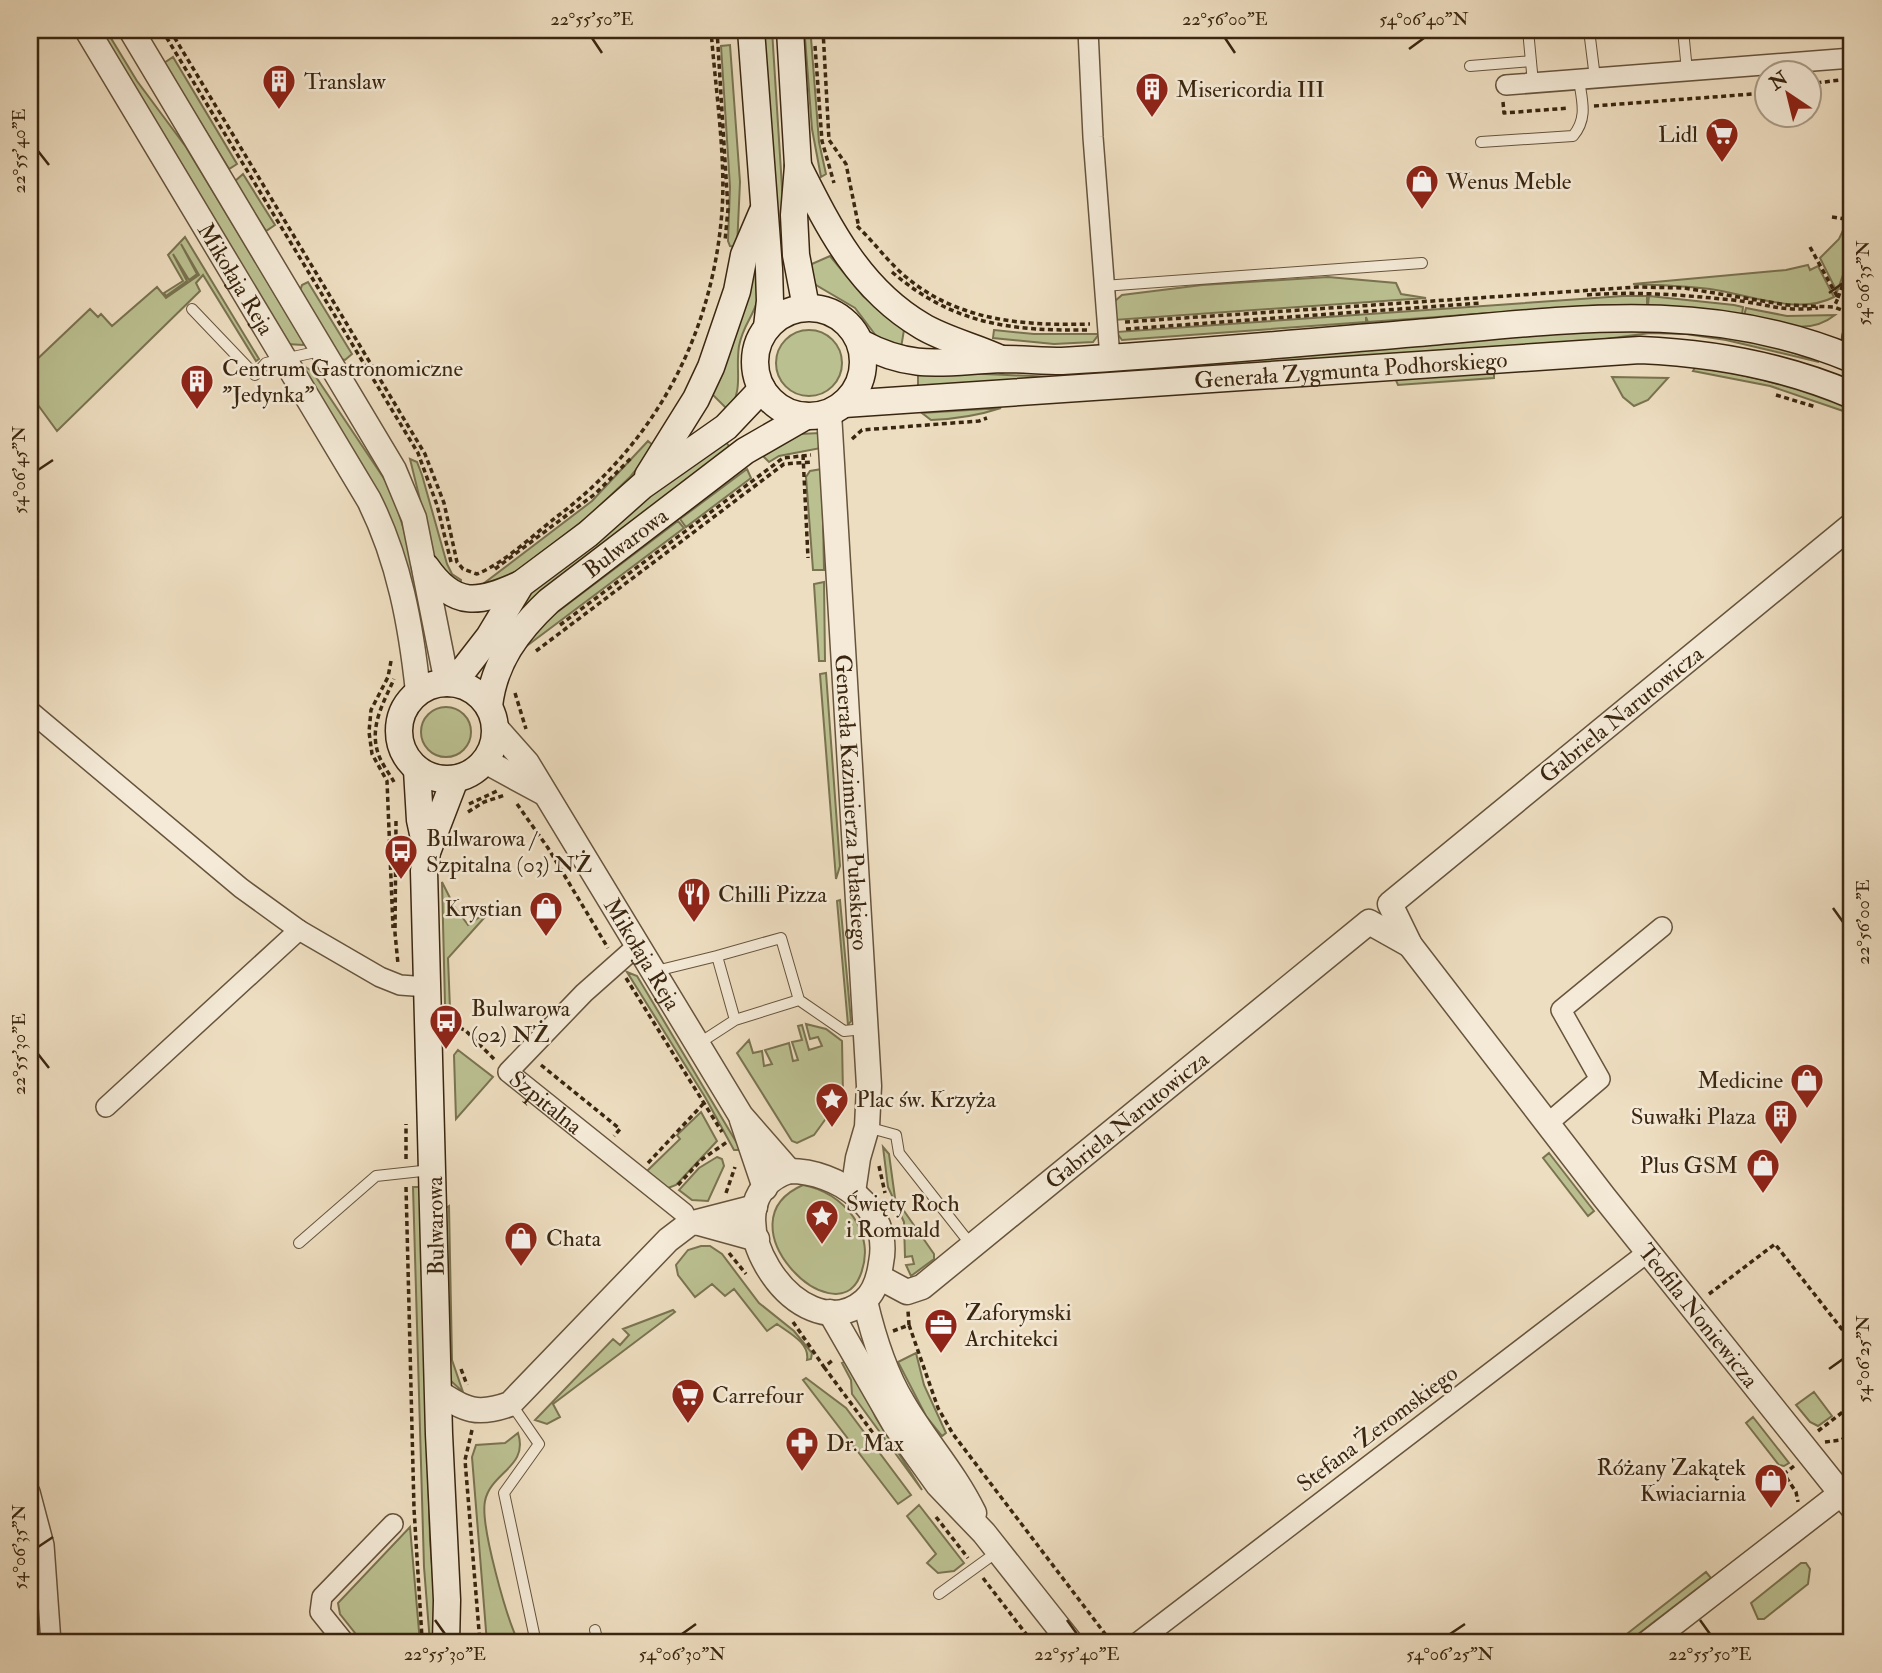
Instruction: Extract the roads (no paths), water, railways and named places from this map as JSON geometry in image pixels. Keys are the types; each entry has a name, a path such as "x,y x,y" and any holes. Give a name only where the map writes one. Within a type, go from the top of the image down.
{"main road":[{"path":"751,30 770,301 767,327"},
{"path":"790,30 798,166 794,215 796,255 806,307"},
{"path":"798,166 835,239 861,275 885,298 922,326 1001,359"},
{"path":"642,486 696,398 711,367 734,304 744,255 762,213"},
{"path":"806,307 823,309 840,316 853,328 861,343 864,360 862,377 855,392 826,411 789,412 773,403 762,389 756,374 755,357 759,341 767,327 778,317 806,307"},
{"name":"Generała Zygmunta Podhorskiego","path":"861,343 888,358 904,362 961,364 1001,359 1062,361 1619,316 1719,323 1852,352"},
{"name":"Generała Zygmunta Podhorskiego","path":"826,411 1640,350 1712,355 1759,364 1836,397"},
{"name":"Bulwarowa","path":"447,683 465,667 489,637 521,584 588,534 642,486 726,427 762,389"},
{"name":"Bulwarowa","path":"498,708 491,685 502,659 525,624 549,601 745,451 826,411"},
{"path":"426,567 441,589 465,599 488,599 521,584"},
{"path":"447,683 467,687 498,708 495,740 485,761 477,770 455,779 429,776 417,770 400,746 398,731 404,709 418,692 432,685 447,683"},
{"name":"Bulwarowa","path":"417,770 420,820 427,852 424,871 439,1434 447,1600 446,1643"},
{"name":"Bulwarowa","path":"427,852 450,817 455,779"},
{"name":"Bulwarowa","path":"447,1600 459,1643"}],"street":[{"name":"Mikołaja Reja","path":"87,30 284,357 386,534 404,646 418,692"},
{"name":"Mikołaja Reja","path":"131,30 394,470 414,518 426,567 447,683"},
{"path":"1088,30 1103,286 1110,358"},
{"path":"1504,93 1533,83 1852,58"},
{"path":"1836,397 1852,352"},
{"name":"Generała Kazimierza Pułaskiego","path":"826,411 836,455 869,1086 867,1127 858,1158 853,1192"},
{"name":"Gabriela Narutowicza","path":"1390,904 1852,525"},
{"name":"Mikołaja Reja","path":"498,708 520,757 741,1116"},
{"path":"30,711 241,887 299,930 380,977 400,985 428,987"},
{"name":"Mikołaja Reja","path":"485,761 520,757"},
{"name":"Teofila Noniewicza","path":"1390,904 1410,945 1547,1124 1648,1252 1849,1495"},
{"name":"Gabriela Narutowicza","path":"879,1277 907,1292 922,1287 1369,922"},
{"name":"Teofila Noniewicza","path":"1369,922 1410,945"},
{"path":"1547,1124 1600,1079 1561,1010 1662,927"},
{"path":"106,1107 299,930"},
{"name":"Szpitalna","path":"637,946 616,962 508,1072 694,1223"},
{"path":"741,1116 789,1171"},
{"path":"741,1116 760,1197 757,1239 763,1260 774,1279 799,1301 830,1312 863,1342"},
{"path":"722,1223 760,1197 771,1180 789,1171 823,1175 853,1192 870,1209 880,1230 883,1254 879,1277 865,1301 863,1342 895,1425 938,1485 991,1542 1071,1643"},
{"path":"438,1392 465,1410 497,1409 510,1404 668,1241 694,1223 722,1223 757,1239"},
{"name":"Stefana Żeromskiego","path":"1137,1643 1648,1252"},
{"path":"830,1312 855,1307 865,1301"},
{"path":"439,1434 465,1410"},
{"path":"30,1492 44,1545 51,1643"},
{"path":"1648,1643 1849,1495"},
{"path":"345,1643 320,1612 322,1597 393,1524"}],"lane":[{"path":"1528,30 1533,83"},
{"path":"1481,142 1573,136 1582,125 1589,30"},
{"path":"1682,30 1687,71"},
{"path":"1470,66 1531,61"},
{"path":"1103,286 1422,263"},
{"path":"192,309 256,375 266,363 284,357 324,351"},
{"path":"653,972 781,938 799,1000 844,1031 864,1029"},
{"path":"717,957 735,1020"},
{"path":"698,1044 735,1020 799,1000"},
{"path":"867,1127 896,1135 900,1153 972,1246"},
{"path":"299,1243 376,1176 434,1170"},
{"path":"510,1404 539,1444 509,1482 503,1502 536,1643"},
{"path":"939,1594 991,1542"},
{"path":"595,1630 598,1643"}],"place":[{"name":"Translaw","path":"279,111"},
{"name":"Misericordia III","path":"1152,119"},
{"name":"Lidl","path":"1722,164"},
{"name":"Wenus Meble","path":"1422,211"},
{"name":"Centrum Gastronomiczne \"Jedynka\"","path":"197,411"},
{"name":"Bulwarowa / Szpitalna (03) NŻ","path":"401,881"},
{"name":"Chilli Pizza","path":"694,924"},
{"name":"Krystian","path":"546,938"},
{"name":"Bulwarowa (02) NŻ","path":"446,1051"},
{"name":"Medicine","path":"1807,1110"},
{"name":"Plac św. Krzyża","path":"832,1129"},
{"name":"Suwałki Plaza","path":"1781,1146"},
{"name":"Plus GSM","path":"1763,1195"},
{"name":"Święty Roch i Romuald","path":"822,1246"},
{"name":"Chata","path":"521,1268"},
{"name":"Zaforymski Architekci","path":"941,1355"},
{"name":"Carrefour","path":"688,1425"},
{"name":"Dr. Max","path":"802,1473"},
{"name":"Różany Zakątek Kwiaciarnia","path":"1771,1510"}]}
